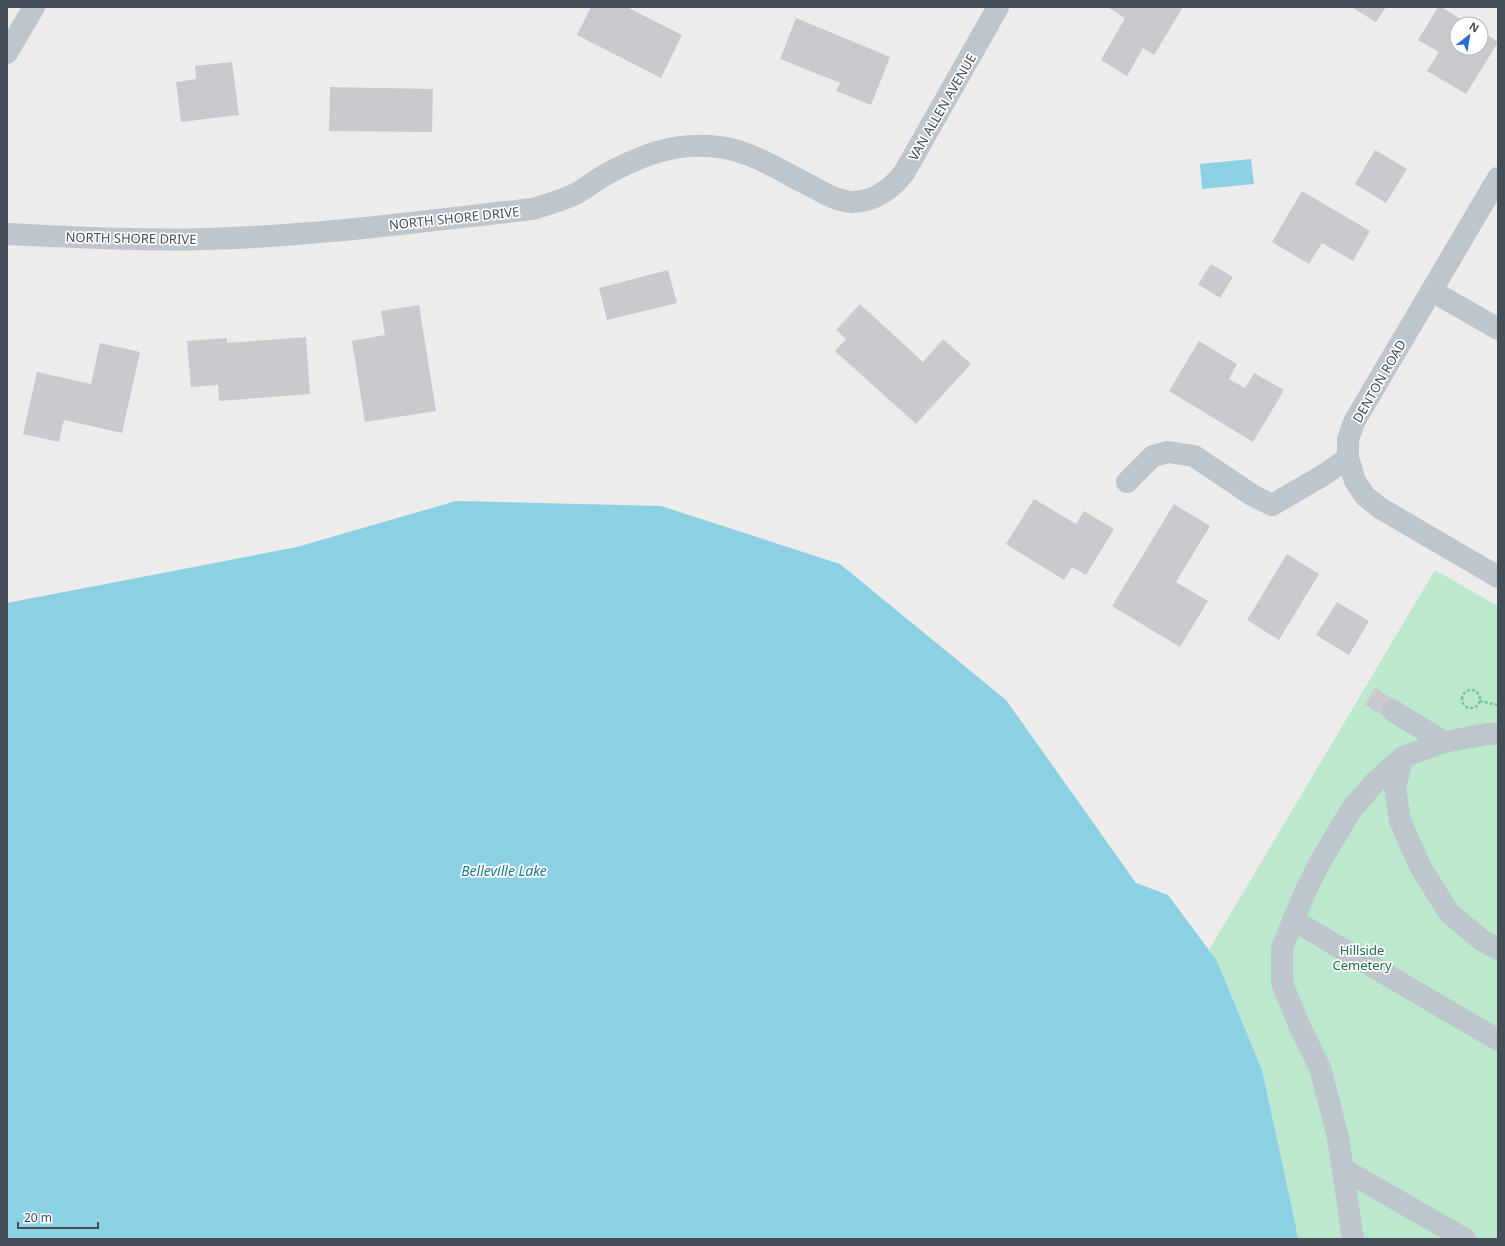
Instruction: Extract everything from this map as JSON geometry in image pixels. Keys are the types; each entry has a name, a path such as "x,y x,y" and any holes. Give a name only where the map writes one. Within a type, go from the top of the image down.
{"street":[{"path":"7,53 34,7"},
{"name":"VAN ALLEN AVENUE","path":"875,198 893,186 904,173 998,7"},
{"name":"NORTH SHORE DRIVE","path":"7,234 128,239 207,239 324,232 533,210 574,195 603,176 640,157 666,148 693,145 720,147 747,154 836,199 853,202 875,198"},
{"name":"DENTON ROAD","path":"1498,178 1354,422 1348,440 1348,458 1355,481 1365,496 1380,508 1498,577"},
{"path":"1432,291 1498,329"},
{"path":"1127,482 1153,456 1168,452 1194,456 1252,495 1272,505 1322,476 1348,458"},
{"path":"1393,711 1444,742"},
{"path":"1353,1239 1338,1137 1320,1068 1299,1025 1282,983 1282,948 1305,892 1320,862 1351,810 1376,781 1403,757 1444,742 1487,734 1498,734"},
{"path":"1403,757 1395,788 1400,821 1420,866 1449,913 1493,944"},
{"path":"1293,920 1498,1040"},
{"path":"1342,1169 1465,1239"}],"path":[{"path":"1474,690 1479,694 1480,701 1476,706 1469,707 1464,703 1463,696 1467,691 1474,690"},
{"path":"1480,701 1498,705"}],"green space":[{"name":"Hillside Cemetery","path":"1435,570 1498,606 1498,1239 1298,1239 1262,1070 1217,961 1209,950"}],"water":[{"path":"1251,159 1254,184 1202,189 1200,164"},
{"name":"Belleville Lake","path":"456,501 661,506 840,564 1006,700 1136,883 1168,895 1217,961 1262,1070 1298,1239 7,1239 7,603 297,547"}],"building":[{"path":"591,7 627,7 682,35 661,78 577,35"},
{"path":"1183,7 1154,55 1143,48 1127,76 1101,60 1125,18 1109,8"},
{"path":"1351,7 1386,7 1376,22"},
{"path":"1438,7 1441,7 1456,16 1449,16 1449,56 1489,56 1489,36 1498,42 1466,94 1427,71 1439,52 1418,40"},
{"path":"796,18 890,57 871,105 836,91 840,83 780,59"},
{"path":"232,62 239,115 181,122 176,82 196,79 195,66"},
{"path":"330,87 433,89 432,132 329,131"},
{"path":"1375,150 1407,169 1386,203 1355,184"},
{"path":"1302,191 1370,231 1353,261 1322,243 1309,264 1272,242"},
{"path":"1211,264 1233,277 1220,298 1198,284"},
{"path":"668,270 677,303 607,320 599,288"},
{"path":"860,304 923,362 943,339 971,364 916,424 835,351 846,339 836,330"},
{"path":"419,305 436,411 365,422 352,341 385,335 381,311"},
{"path":"306,337 310,394 219,401 218,385 191,387 187,341 227,338 227,343"},
{"path":"1199,341 1237,364 1229,379 1245,388 1254,373 1284,390 1253,442 1169,391"},
{"path":"100,343 140,352 122,433 64,420 59,442 23,434 37,372 91,384"},
{"path":"1034,499 1076,524 1084,511 1114,529 1086,575 1072,567 1064,580 1006,544"},
{"path":"1174,504 1210,526 1176,582 1208,601 1180,647 1112,606"},
{"path":"1287,554 1319,574 1279,640 1247,620"},
{"path":"1337,602 1369,621 1349,655 1316,635"},
{"path":"1375,688 1398,702 1389,719 1365,705"}]}
